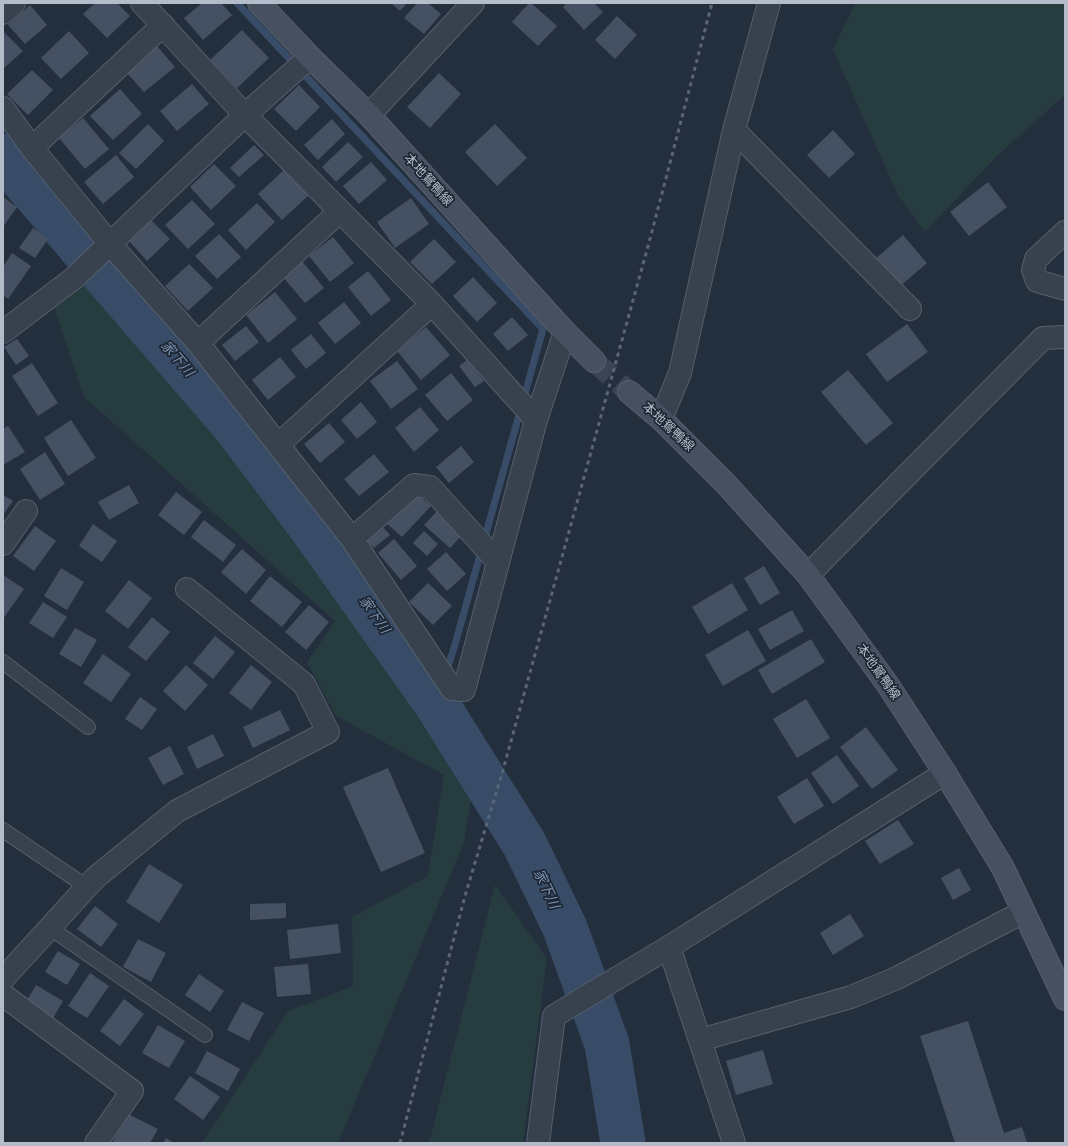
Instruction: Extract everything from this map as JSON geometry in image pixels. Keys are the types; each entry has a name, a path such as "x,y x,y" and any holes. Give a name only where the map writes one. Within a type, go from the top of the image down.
{"main road":[{"name":"本地鴛鴨線","path":"259,3 369,116 565,332 594,361"},
{"name":"本地鴛鴨線","path":"629,392 661,419 726,484 808,575 888,685 946,773 1003,868 1065,999"}],"street":[{"path":"3,13 14,3"},
{"path":"142,3 245,115 432,304 536,420"},
{"path":"369,116 473,3"},
{"path":"661,419 680,373 734,130 769,3"},
{"path":"32,148 163,25"},
{"path":"3,332 74,278 245,115 310,57"},
{"path":"3,108 32,148 110,244 198,343 352,539 452,689 464,690 536,420 565,332"},
{"path":"734,130 910,308"},
{"path":"198,343 340,211"},
{"path":"1065,232 1036,259 1033,270 1037,281 1065,289"},
{"path":"278,445 432,304"},
{"path":"808,575 1043,338 1065,336"},
{"path":"352,539 414,485 430,487 498,562"},
{"path":"3,544 26,511"},
{"path":"3,979 95,878 178,812 328,732 304,684 187,588"},
{"path":"538,1143 554,1016 669,947 946,773"},
{"path":"700,1040 851,997 897,978 1024,912"},
{"path":"669,947 734,1143"},
{"path":"3,995 132,1091 96,1143"}],"lane":[{"path":"3,662 88,727"},
{"path":"3,830 87,887"},
{"path":"50,928 205,1035"}],"green space":[{"path":"855,3 1065,3 1065,95 998,155 925,232 898,195 833,50"},
{"path":"95,275 225,426 430,700 473,784 464,843 338,1143 202,1143 288,1011 353,986 352,917 428,876 444,775 336,716 307,662 335,621 84,397 54,307"},
{"path":"495,885 547,958 523,1143 429,1143"}],"building":[{"path":"95,3 117,3 130,16 107,38 83,14"},
{"path":"202,3 221,3 232,15 203,40 184,18"},
{"path":"391,3 407,3 400,11"},
{"path":"417,3 428,3 441,14 424,34 404,18"},
{"path":"529,3 531,3 557,26 538,46 512,22"},
{"path":"567,3 594,3 603,12 584,30 563,7"},
{"path":"30,5 47,25 25,44 8,25"},
{"path":"617,16 637,35 615,59 595,40"},
{"path":"242,30 269,58 237,88 210,60"},
{"path":"3,31 23,51 3,69"},
{"path":"69,31 89,53 61,79 41,58"},
{"path":"157,46 175,67 144,92 127,73"},
{"path":"32,70 53,90 28,115 7,94"},
{"path":"439,73 461,94 430,128 407,107"},
{"path":"192,84 209,104 177,131 160,111"},
{"path":"299,85 320,107 296,131 274,109"},
{"path":"120,89 142,114 113,140 90,116"},
{"path":"83,118 109,149 85,169 59,138"},
{"path":"332,119 345,134 318,160 304,145"},
{"path":"148,124 164,141 136,169 119,153"},
{"path":"495,124 527,158 497,186 465,152"},
{"path":"833,130 855,154 829,178 807,155"},
{"path":"348,142 363,157 336,182 322,167"},
{"path":"254,145 264,155 239,177 230,168"},
{"path":"116,155 134,177 103,204 84,182"},
{"path":"371,162 387,180 359,204 343,186"},
{"path":"214,164 236,186 211,210 190,187"},
{"path":"285,169 309,195 282,220 258,194"},
{"path":"988,182 1007,207 969,236 950,212"},
{"path":"3,197 17,207 3,227"},
{"path":"411,198 429,224 395,248 377,222"},
{"path":"192,200 215,224 188,249 165,225"},
{"path":"257,203 275,222 246,250 228,230"},
{"path":"151,220 170,239 147,261 129,241"},
{"path":"33,228 48,239 35,258 19,248"},
{"path":"219,234 241,257 217,279 195,256"},
{"path":"903,235 927,263 898,288 874,260"},
{"path":"333,237 354,263 330,282 309,256"},
{"path":"434,239 456,262 432,284 410,262"},
{"path":"12,253 31,266 8,299 3,295 3,267"},
{"path":"302,261 324,288 305,303 283,277"},
{"path":"189,264 213,288 188,311 165,286"},
{"path":"368,271 391,300 371,316 348,287"},
{"path":"473,277 497,303 477,322 453,296"},
{"path":"275,292 297,319 268,343 246,315"},
{"path":"344,302 361,323 335,344 318,323"},
{"path":"512,317 528,335 508,351 493,334"},
{"path":"907,324 928,352 887,382 866,354"},
{"path":"246,326 259,342 235,361 222,345"},
{"path":"426,327 450,355 421,380 397,351"},
{"path":"311,334 326,353 306,369 291,350"},
{"path":"17,339 29,356 16,365 4,347"},
{"path":"280,357 296,377 268,400 252,380"},
{"path":"467,360 484,381 475,387 459,366"},
{"path":"397,361 418,389 391,409 370,381"},
{"path":"32,363 58,403 38,416 12,376"},
{"path":"848,370 893,423 866,445 821,392"},
{"path":"451,373 473,400 447,421 425,395"},
{"path":"361,402 377,422 357,439 341,420"},
{"path":"420,407 439,430 414,452 395,428"},
{"path":"71,420 96,458 68,476 44,438"},
{"path":"329,423 345,442 320,463 304,444"},
{"path":"8,426 25,452 3,465 3,429"},
{"path":"461,446 474,462 449,483 436,467"},
{"path":"45,452 65,484 40,500 20,469"},
{"path":"374,454 389,472 359,496 344,479"},
{"path":"129,485 139,503 109,520 98,502"},
{"path":"176,492 202,512 184,535 158,515"},
{"path":"416,492 431,506 402,537 386,523"},
{"path":"3,495 13,501 3,515"},
{"path":"438,510 464,533 450,548 424,525"},
{"path":"204,520 236,545 223,562 191,537"},
{"path":"93,524 117,541 102,562 79,546"},
{"path":"381,525 390,535 374,548 365,539"},
{"path":"35,526 56,541 34,571 13,556"},
{"path":"424,531 438,544 427,556 413,543"},
{"path":"394,539 417,566 401,580 378,553"},
{"path":"242,549 266,570 246,594 221,572"},
{"path":"446,552 466,574 447,591 427,569"},
{"path":"764,566 780,593 760,605 744,578"},
{"path":"61,568 84,582 67,610 44,596"},
{"path":"3,575 24,589 3,619"},
{"path":"270,576 302,602 282,627 250,601"},
{"path":"129,580 152,598 128,629 105,611"},
{"path":"428,583 452,606 433,625 409,602"},
{"path":"732,583 748,610 708,634 692,607"},
{"path":"43,602 67,617 53,638 29,623"},
{"path":"309,605 329,622 306,650 285,632"},
{"path":"792,610 804,631 770,650 758,629"},
{"path":"152,617 170,632 146,661 128,647"},
{"path":"75,628 97,640 81,667 59,654"},
{"path":"748,630 766,661 723,686 705,655"},
{"path":"215,636 235,652 213,679 193,663"},
{"path":"811,639 825,662 772,694 758,670"},
{"path":"103,654 131,674 111,702 83,683"},
{"path":"186,665 208,685 185,711 163,691"},
{"path":"251,665 272,682 251,710 229,693"},
{"path":"140,697 157,709 142,730 125,719"},
{"path":"806,699 830,738 797,758 773,719"},
{"path":"280,710 290,730 253,748 243,727"},
{"path":"866,727 898,770 872,789 840,747"},
{"path":"213,734 224,756 197,769 187,747"},
{"path":"170,746 184,774 163,785 148,758"},
{"path":"837,755 859,786 833,804 811,773"},
{"path":"388,768 425,853 381,872 343,787"},
{"path":"807,778 824,806 794,824 777,797"},
{"path":"898,820 914,844 880,864 865,841"},
{"path":"149,864 183,885 159,923 126,902"},
{"path":"959,868 971,890 953,900 941,878"},
{"path":"286,903 286,918 250,920 250,904"},
{"path":"95,906 118,924 101,947 77,929"},
{"path":"850,914 864,936 833,955 820,933"},
{"path":"338,924 341,953 290,959 287,930"},
{"path":"138,939 166,953 151,982 123,967"},
{"path":"58,951 80,964 67,985 45,972"},
{"path":"308,964 311,994 277,997 274,967"},
{"path":"90,973 109,986 87,1018 68,1006"},
{"path":"199,974 224,991 210,1012 185,995"},
{"path":"36,985 63,1001 53,1018 26,1002"},
{"path":"124,999 144,1014 120,1046 100,1031"},
{"path":"242,1002 264,1013 249,1041 227,1030"},
{"path":"968,1021 1004,1133 1022,1127 1027,1143 955,1143 920,1036"},
{"path":"158,1025 185,1041 169,1068 142,1053"},
{"path":"763,1050 773,1084 736,1095 726,1061"},
{"path":"207,1051 240,1069 228,1091 195,1073"},
{"path":"190,1076 220,1097 203,1120 174,1099"},
{"path":"128,1114 158,1129 150,1143 112,1143"},
{"path":"166,1138 174,1143 163,1143"}],"waterway":[{"path":"237,3 543,329 446,672"},
{"name":"家下川","path":"3,156 234,425 311,527 436,703 525,845 565,928 607,1044 623,1143"},
{"path":"436,703 443,682"}],"tunnel":[{"path":"594,361 629,392"}],"railway":[{"path":"400,1143 465,896 503,770 650,239 712,3"}]}
